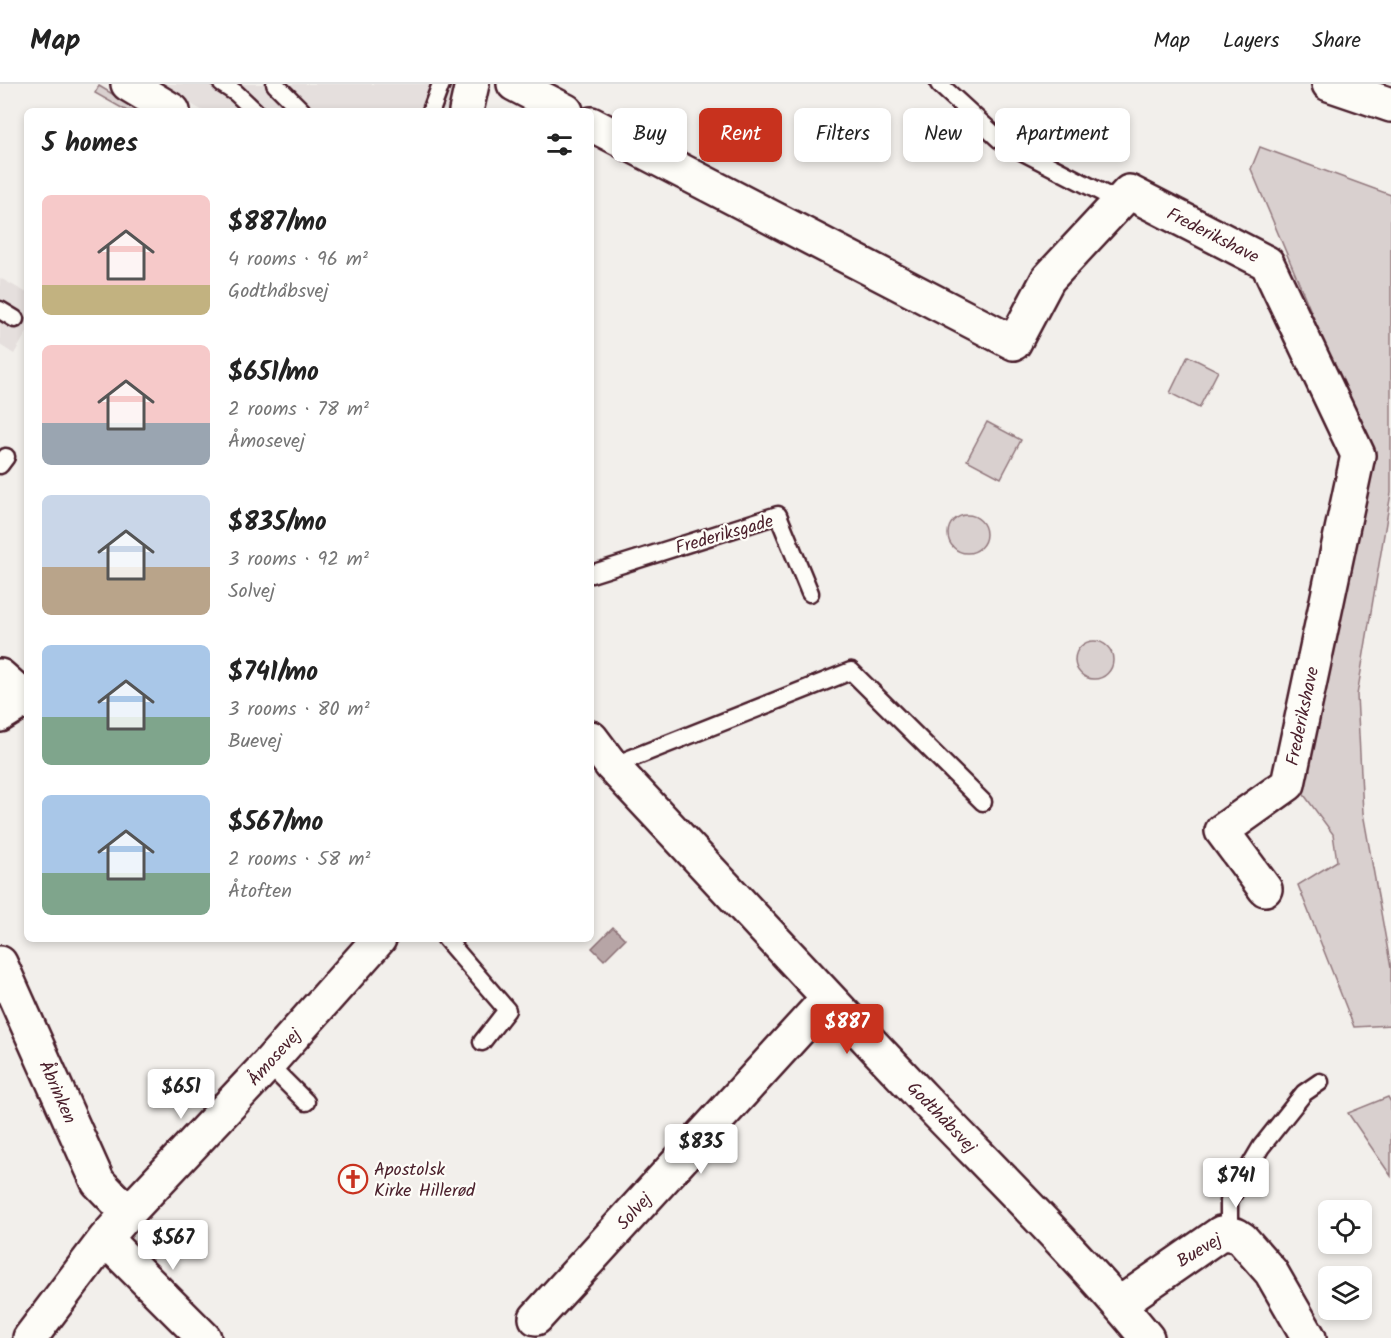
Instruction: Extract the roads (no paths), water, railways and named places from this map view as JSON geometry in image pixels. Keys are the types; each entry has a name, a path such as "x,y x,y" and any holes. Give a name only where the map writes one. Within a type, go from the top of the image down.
{"street":[{"path":"128,84 168,108"},
{"path":"467,108 472,84"},
{"path":"514,84 560,108"},
{"path":"1329,84 1391,105"},
{"path":"594,126 1014,343 1048,279 1120,202"},
{"name":"Frederikshave","path":"1120,202 1129,192 1267,263 1358,455 1288,784 1222,831 1265,889"},
{"path":"0,676 18,704"},
{"name":"Godthåbsvej","path":"594,742 612,766 828,998 1119,1304 1147,1338"},
{"name":"Åmosevej","path":"30,1338 105,1239 268,1064 376,942"},
{"name":"Åbrinken","path":"0,963 98,1182 128,1213"},
{"name":"Solvej","path":"536,1318 828,998"},
{"name":"Buevej","path":"1119,1304 1221,1233 1228,1233 1242,1239 1271,1272 1309,1338"},
{"path":"105,1239 204,1338"}],"lane":[{"path":"222,84 252,108"},
{"path":"275,84 299,108"},
{"path":"431,108 441,84"},
{"path":"939,84 1000,140 1120,202"},
{"path":"0,310 15,319"},
{"name":"Frederiksgade","path":"594,573 778,515 810,593"},
{"path":"612,766 851,671 983,802"},
{"path":"449,942 507,1010 482,1042"},
{"path":"268,1064 306,1102"},
{"path":"1228,1233 1229,1201 1261,1147 1304,1093 1320,1082"}],"place":[{"name":"Apostolsk Kirke Hillerød","path":"353,1179"}]}
